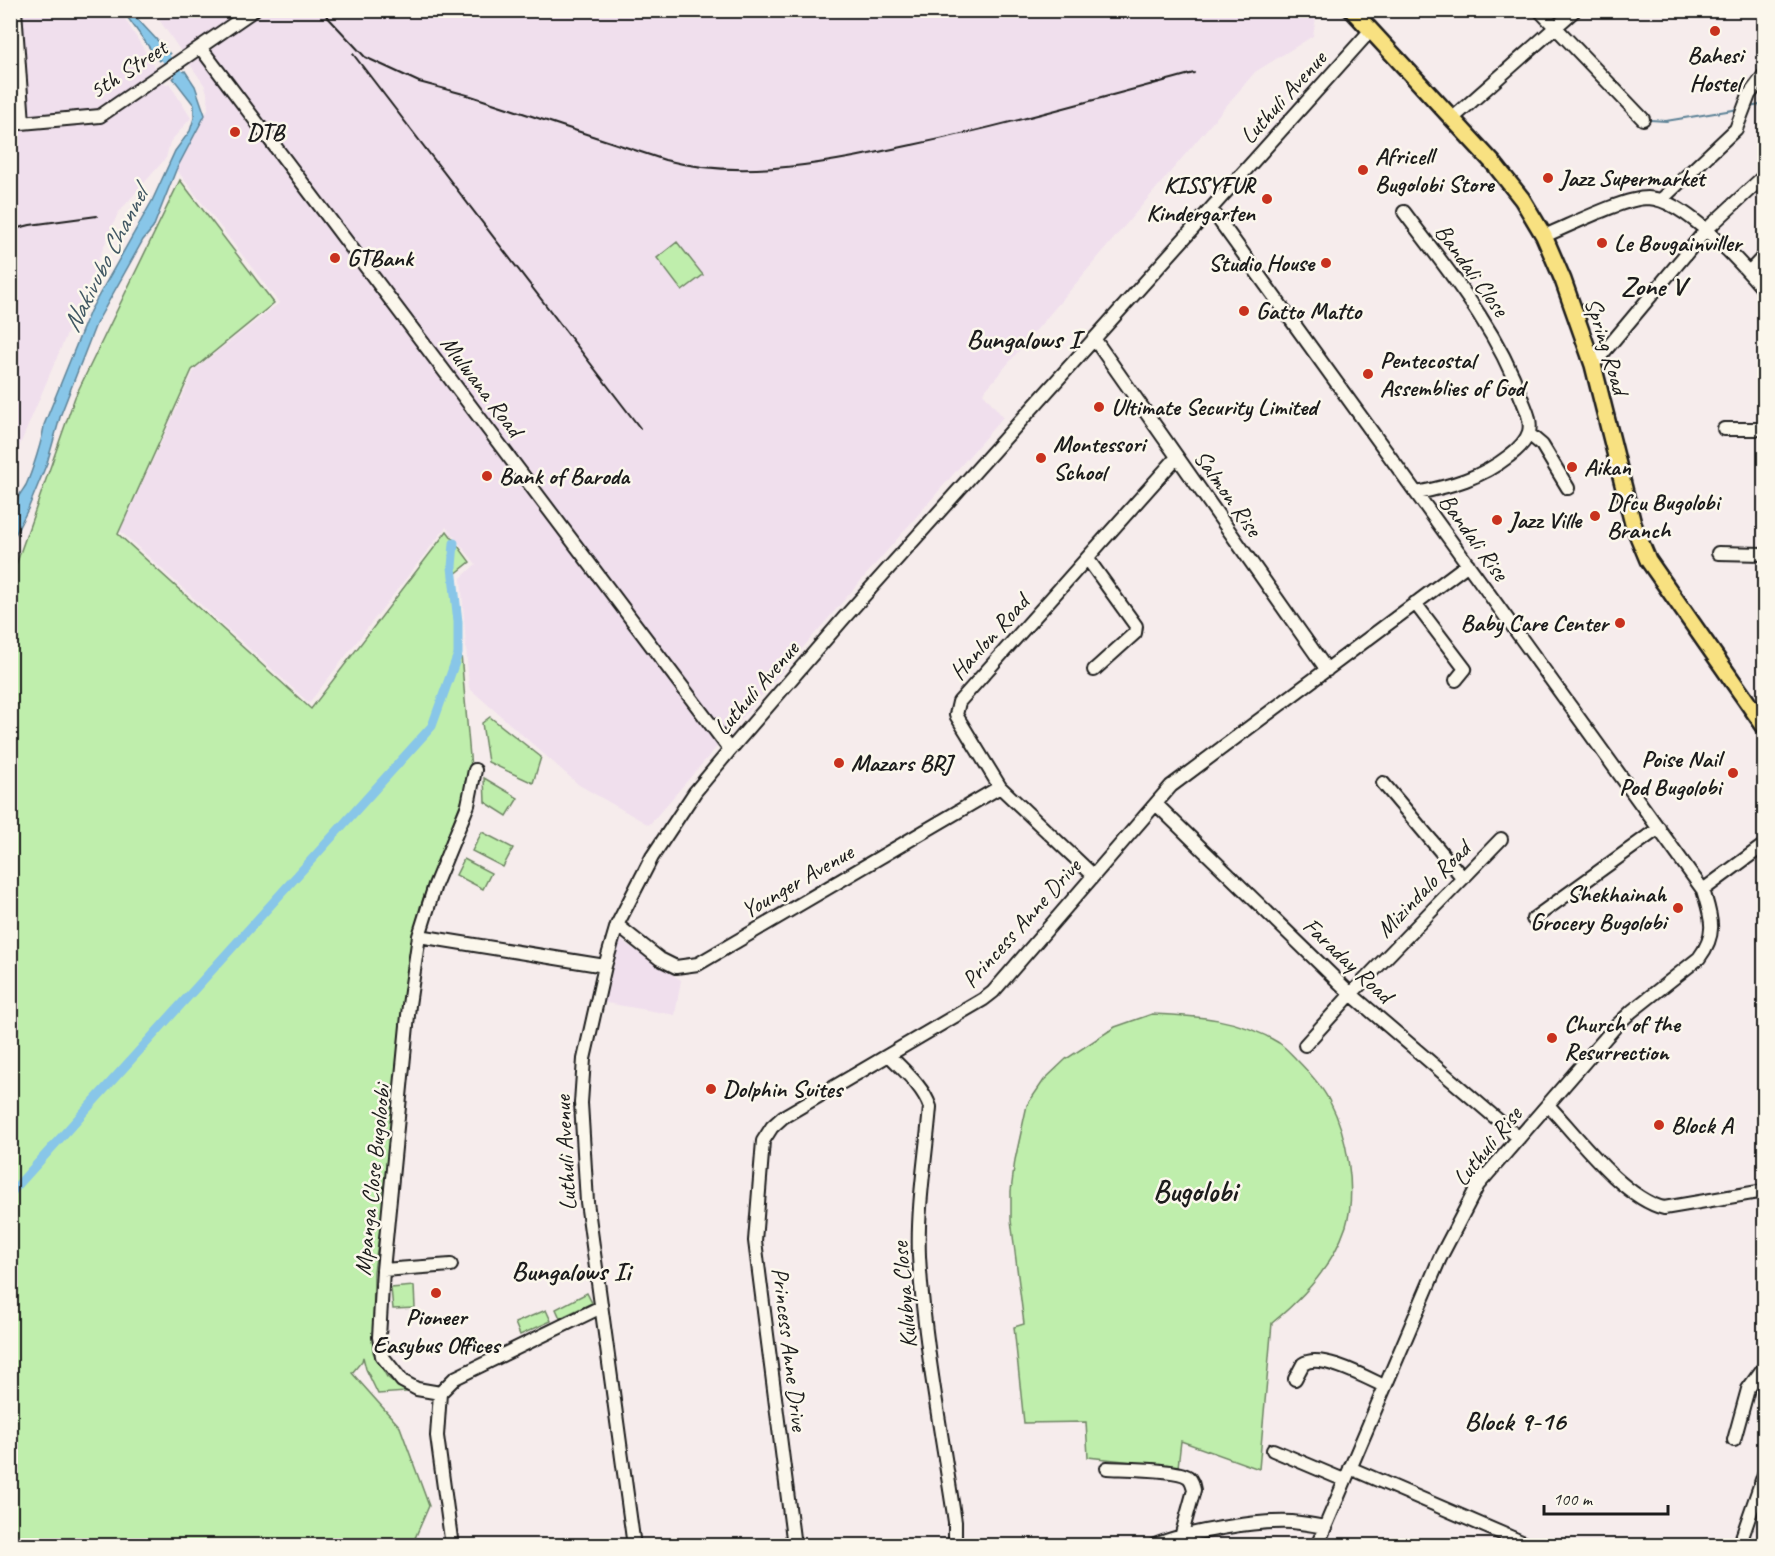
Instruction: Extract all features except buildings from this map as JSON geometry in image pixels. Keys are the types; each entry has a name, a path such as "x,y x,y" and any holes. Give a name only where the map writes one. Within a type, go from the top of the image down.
{"main road":[{"name":"Spring Road","path":"1352,10 1495,165 1522,199 1544,236 1563,280 1593,365 1633,524 1648,560 1764,726"}],"street":[{"path":"15,10 17,124"},
{"name":"5th Street","path":"17,124 100,116 254,10"},
{"path":"1539,10 1643,119"},
{"path":"1453,118 1575,10"},
{"name":"Luthuli Avenue","path":"634,1545 587,1202 581,1103 584,1059 617,924 652,857 695,792 730,750 844,618 1371,30"},
{"name":"Mulwana Road","path":"200,47 730,750"},
{"path":"1661,200 1736,129 1749,95 1764,75"},
{"path":"1593,365 1706,230 1764,176"},
{"path":"1544,236 1620,205 1640,199 1661,200 1706,230 1764,290"},
{"name":"Bandali Rise","path":"1211,209 1703,890"},
{"name":"Bandali Close","path":"1404,212 1471,300 1497,341 1527,411 1530,424 1529,434"},
{"path":"1749,272 1764,256"},
{"name":"Salmon Rise","path":"1095,340 1327,669"},
{"path":"1724,429 1764,429"},
{"path":"1417,493 1471,480 1481,475 1498,465 1521,446 1529,434 1542,445 1568,488"},
{"name":"Hanlon Road","path":"1093,874 1000,787 957,716 957,708 959,702 1177,457"},
{"path":"1718,553 1764,554"},
{"path":"1087,558 1136,626 1135,633 1094,670"},
{"name":"Princess Anne Drive","path":"794,1545 755,1241 761,1149 767,1133 783,1117 974,1007 993,992 1171,786 1468,564"},
{"path":"1415,603 1465,669 1456,680"},
{"name":"Mpanga Close Bugoloobi","path":"440,1393 411,1387 394,1372 382,1356 379,1337 383,1270 409,1005 419,936 435,885 468,805 475,770"},
{"path":"1383,783 1463,878"},
{"name":"Younger Avenue","path":"617,924 660,959 676,966 698,964 1000,787"},
{"name":"Faraday Road","path":"1156,804 1351,994 1519,1137"},
{"path":"1533,919 1659,828"},
{"name":"Mizindalo Road","path":"1305,1045 1351,994 1501,839"},
{"path":"1703,890 1764,844"},
{"name":"Luthuli Rise","path":"1317,1545 1440,1258 1478,1185 1615,1027 1704,952 1712,932 1712,919 1703,890"},
{"path":"419,936 605,966"},
{"name":"Kulubya Close","path":"889,1055 922,1092 930,1107 919,1228 920,1257 930,1355 955,1522 955,1545"},
{"path":"1548,1105 1622,1185 1656,1206 1664,1208 1764,1191"},
{"path":"383,1270 451,1265"},
{"path":"452,1545 437,1436 440,1393 455,1378 601,1307"},
{"path":"1295,1379 1303,1364 1313,1360 1349,1369 1384,1386"},
{"path":"1734,1440 1748,1389 1764,1367"},
{"path":"1273,1450 1344,1480"},
{"path":"1107,1468 1169,1472 1189,1477 1193,1482 1194,1490 1181,1537"},
{"path":"1350,1468 1531,1545"},
{"path":"1739,1545 1764,1474"},
{"path":"1153,1545 1181,1537 1266,1523 1292,1522 1325,1527"}],"shaded area":[{"path":"11,11 120,11 166,85 169,83 191,118 170,142 166,158 118,213 11,466"},
{"path":"153,11 1317,11 1313,36 1255,72 983,393 1003,417 649,825 579,785 469,688 461,578 476,564 446,527 309,703 120,531 195,369 279,303 176,169 208,109 207,93 205,86"},
{"path":"620,940 681,980 675,1015 601,1002"}],"green space":[{"path":"180,180 274,303 192,370 118,534 311,709 447,531 470,562 454,575 471,768 465,782 465,792 420,907 407,971 388,1174 374,1271 373,1352 387,1377 407,1392 378,1394 363,1357 352,1373 400,1427 429,1506 412,1545 11,1546 11,579 75,397"},
{"path":"677,242 703,275 682,291 657,258"},
{"path":"490,717 541,757 533,783 488,762 482,723"},
{"path":"484,778 518,798 507,816 485,802"},
{"path":"482,832 513,848 503,867 472,851"},
{"path":"464,859 491,873 483,889 456,875"},
{"path":"1152,1014 1202,1017 1233,1023 1279,1043 1323,1090 1336,1115 1345,1146 1351,1196 1346,1226 1340,1241 1316,1280 1272,1323 1259,1469 1181,1441 1178,1467 1088,1457 1086,1422 1024,1423 1014,1327 1024,1324 1011,1220 1011,1191 1027,1105 1044,1080 1066,1059 1115,1027"},
{"path":"414,1286 415,1308 393,1309 391,1288"},
{"path":"587,1293 592,1303 560,1318 556,1309"},
{"path":"546,1310 551,1321 520,1335 515,1323"}],"water":[{"path":"123,11 130,11 170,54 159,61"},
{"path":"185,71 195,86 205,115 176,170 153,228 143,240 96,324 61,414 47,463 11,543 11,514 26,485 44,425 90,311 152,201 175,151 190,131 194,118 194,105 173,78"}],"waterway":[{"path":"158,49 186,82"},
{"path":"1750,107 1764,104"},
{"path":"1650,120 1666,121 1739,109"},
{"path":"10,1194 432,726 458,654 458,622 452,567 454,543"}],"railway":[{"path":"321,10 365,57 419,82 471,96 665,160 726,169 789,167 882,151 1018,120 1194,73"},
{"path":"353,54 640,428"},
{"path":"10,230 97,216"}],"place":[{"name":"Bahesi Hostel","path":"1715,31"},
{"name":"DTB","path":"235,132"},
{"name":"Africell Bugolobi Store","path":"1363,170"},
{"name":"Jazz Supermarket","path":"1548,178"},
{"name":"KISSYFUR Kindergarten","path":"1267,199"},
{"name":"Le Bougainviller","path":"1602,243"},
{"name":"GTBank","path":"335,258"},
{"name":"Studio House","path":"1326,263"},
{"name":"Gatto Matto","path":"1244,311"},
{"name":"Pentecostal Assemblies of God","path":"1368,374"},
{"name":"Ultimate Security Limited","path":"1099,407"},
{"name":"Montessori School","path":"1041,458"},
{"name":"Aikan","path":"1572,467"},
{"name":"Bank of Baroda","path":"487,476"},
{"name":"Dfcu Bugolobi Branch","path":"1595,516"},
{"name":"Jazz Ville","path":"1497,520"},
{"name":"Baby Care Center","path":"1620,623"},
{"name":"Mazars BRJ","path":"839,763"},
{"name":"Poise Nail Pod Bugolobi","path":"1733,773"},
{"name":"Shekhainah Grocery Bugolobi","path":"1678,908"},
{"name":"Church of the Resurrection","path":"1552,1038"},
{"name":"Dolphin Suites","path":"711,1089"},
{"name":"Block A","path":"1659,1125"},
{"name":"Pioneer Easybus Offices","path":"436,1293"}],"district":[{"name":"Zone V","path":"1653,286"},
{"name":"Bungalows I","path":"1023,339"},
{"name":"Bugolobi","path":"1195,1191"},
{"name":"Bungalows Ii","path":"571,1271"},
{"name":"Block 9-16","path":"1515,1421"}],"water label":[{"name":"Nakivubo Channel","path":"105,260"}]}
